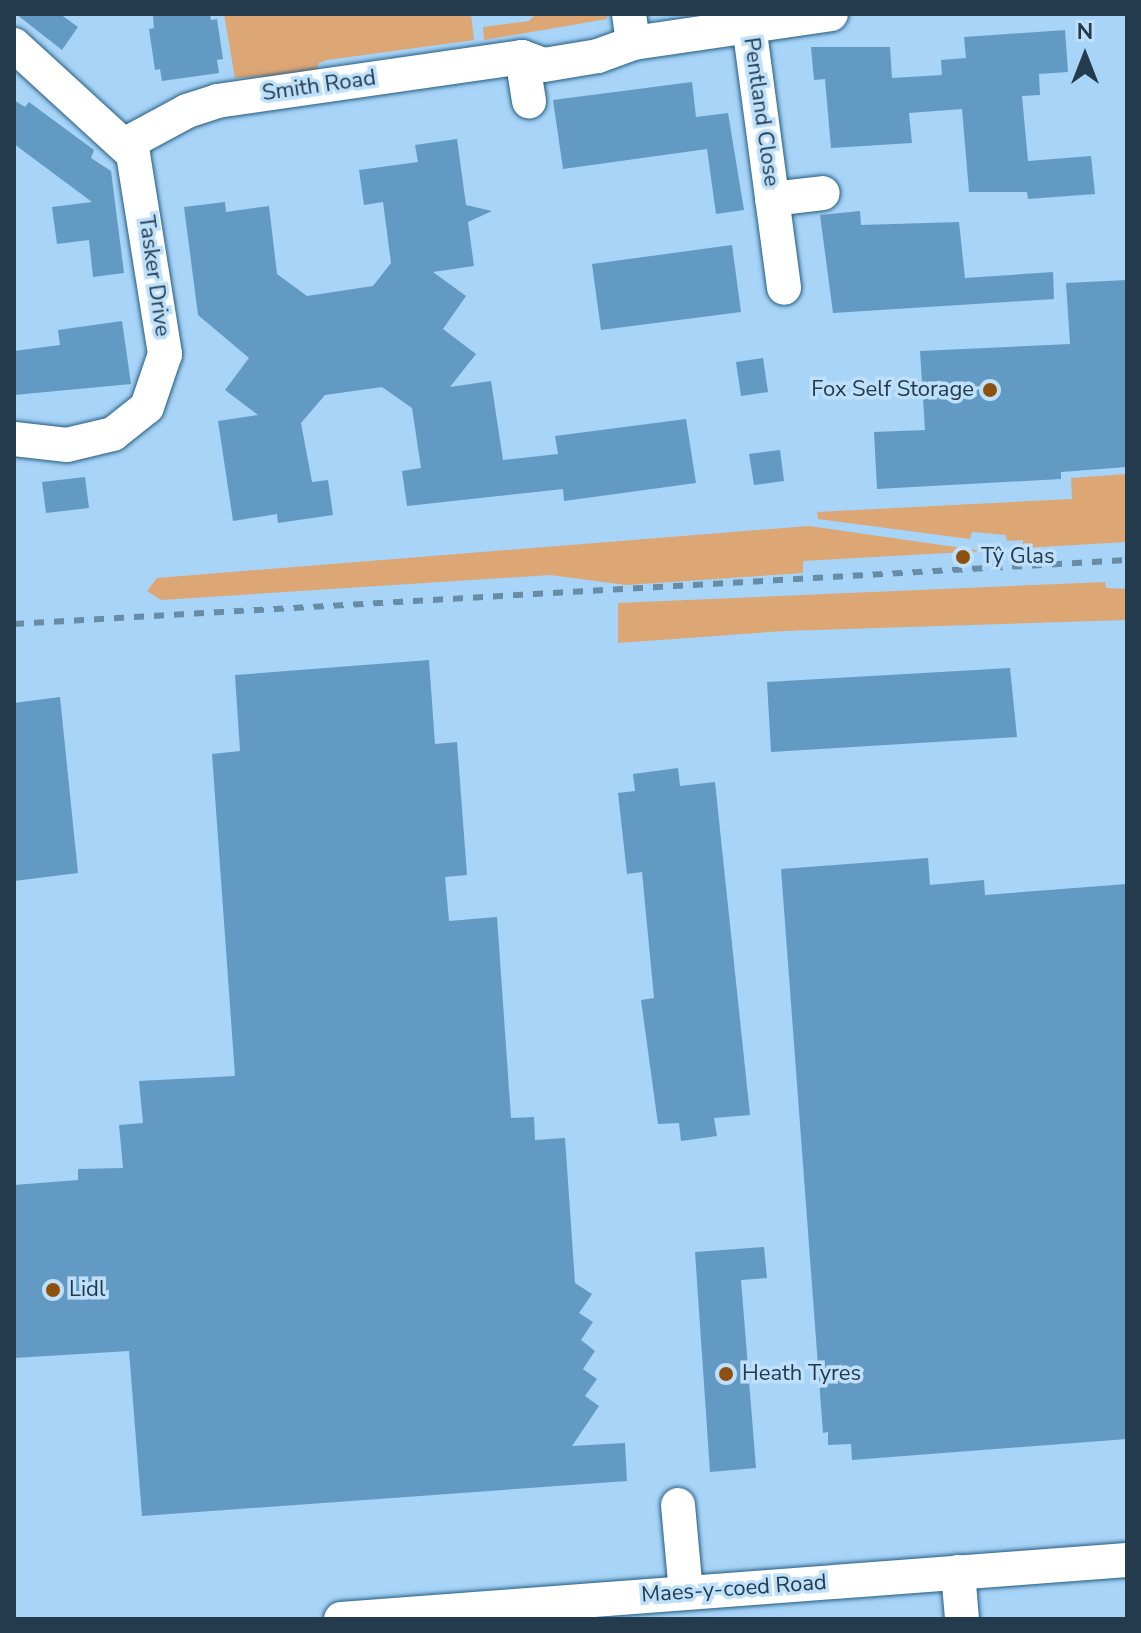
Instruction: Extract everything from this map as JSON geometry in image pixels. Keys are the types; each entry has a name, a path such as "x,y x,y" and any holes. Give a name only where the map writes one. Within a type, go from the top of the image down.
{"street":[{"name":"Smith Road","path":"126,144 187,111 217,101 522,57 539,46 631,29 749,25 831,14"},
{"name":"Pentland Close","path":"749,25 784,288"},
{"path":"14,45 126,144"},
{"path":"522,57 529,101"},
{"name":"Tasker Drive","path":"14,439 67,445 113,434 147,407 159,382 163,327 138,168 126,144"},
{"name":"Pentland Close","path":"772,199 823,193"},
{"path":"678,1505 686,1593"},
{"name":"Maes-y-coed Road","path":"341,1619 1127,1560"},
{"path":"958,1572 962,1619"}],"shaded area":[{"path":"224,14 471,14 474,40 327,60 319,63 316,73 235,78"},
{"path":"536,14 607,14 607,19 484,40 483,27 529,21"},
{"path":"1127,474 1127,542 1023,548 1023,540 1007,541 1006,535 972,532 970,539 818,519 817,512 1072,499 1071,478"},
{"path":"809,526 983,551 803,561 803,573 626,585 550,575 161,600 147,591 157,578"},
{"path":"1105,582 1106,588 1127,589 1127,620 784,631 618,643 618,603"}],"building":[{"path":"16,14 60,14 78,27 62,50"},
{"path":"210,14 211,20 217,19 223,59 217,60 219,73 162,81 160,69 155,70 149,29 154,28 153,16"},
{"path":"1065,30 1068,72 1039,74 1040,95 1022,96 1028,161 1091,156 1095,194 1028,199 1027,192 969,192 962,109 909,113 912,143 831,148 825,79 814,80 811,47 890,47 892,78 942,75 941,60 966,58 964,37"},
{"path":"692,82 696,117 728,113 744,210 716,214 707,149 563,169 553,100"},
{"path":"14,100 25,107 29,102 94,150 91,158 111,171 124,273 93,277 89,240 57,244 52,207 92,202 14,144"},
{"path":"457,139 466,205 492,211 468,222 474,266 433,272 466,296 443,329 476,354 450,387 491,381 503,460 558,454 555,436 686,419 696,483 564,501 563,489 407,506 402,471 421,468 412,408 382,387 325,395 301,423 312,482 328,480 333,515 278,523 277,514 233,521 218,421 258,415 225,390 249,358 198,315 184,207 225,202 226,212 269,206 277,274 307,296 373,286 391,263 383,202 364,205 359,170 418,162 415,145"},
{"path":"860,211 861,225 959,222 965,278 1053,272 1054,299 833,313 820,215"},
{"path":"732,245 741,312 601,330 592,264"},
{"name":"Fox Self Storage","path":"1127,280 1127,467 1061,472 1061,479 877,489 874,432 925,430 920,351 1070,344 1066,283"},
{"path":"122,321 131,384 14,395 14,351 60,345 58,330"},
{"path":"763,358 768,392 741,396 736,362"},
{"path":"780,450 784,481 754,485 749,454"},
{"path":"85,477 89,508 46,513 42,482"},
{"path":"429,660 435,744 457,742 467,875 445,877 449,921 497,917 511,1118 534,1117 535,1140 565,1138 575,1283 592,1294 579,1313 593,1322 581,1340 595,1351 583,1369 597,1379 585,1396 599,1406 572,1446 625,1443 627,1481 142,1516 129,1351 14,1358 14,1185 78,1180 78,1169 123,1168 119,1125 143,1123 139,1081 235,1076 212,754 240,751 235,675"},
{"path":"1010,668 1017,737 771,752 767,682"},
{"path":"60,697 78,873 14,881 14,703"},
{"path":"678,768 680,786 715,782 750,1115 714,1118 717,1136 681,1141 679,1123 658,1124 641,1000 654,998 642,872 627,874 618,793 635,791 633,774"},
{"path":"928,858 930,885 984,880 985,895 1127,884 1127,1439 852,1460 851,1444 828,1445 828,1432 823,1433 781,869"},
{"name":"Heath Tyres","path":"764,1247 767,1278 741,1280 756,1468 710,1472 695,1252"}],"railway":[{"path":"14,624 1127,560"}],"place":[{"name":"Fox Self Storage","path":"990,390"},
{"name":"Tŷ Glas","path":"963,557"},
{"name":"Lidl","path":"53,1290"},
{"name":"Heath Tyres","path":"726,1374"}]}
